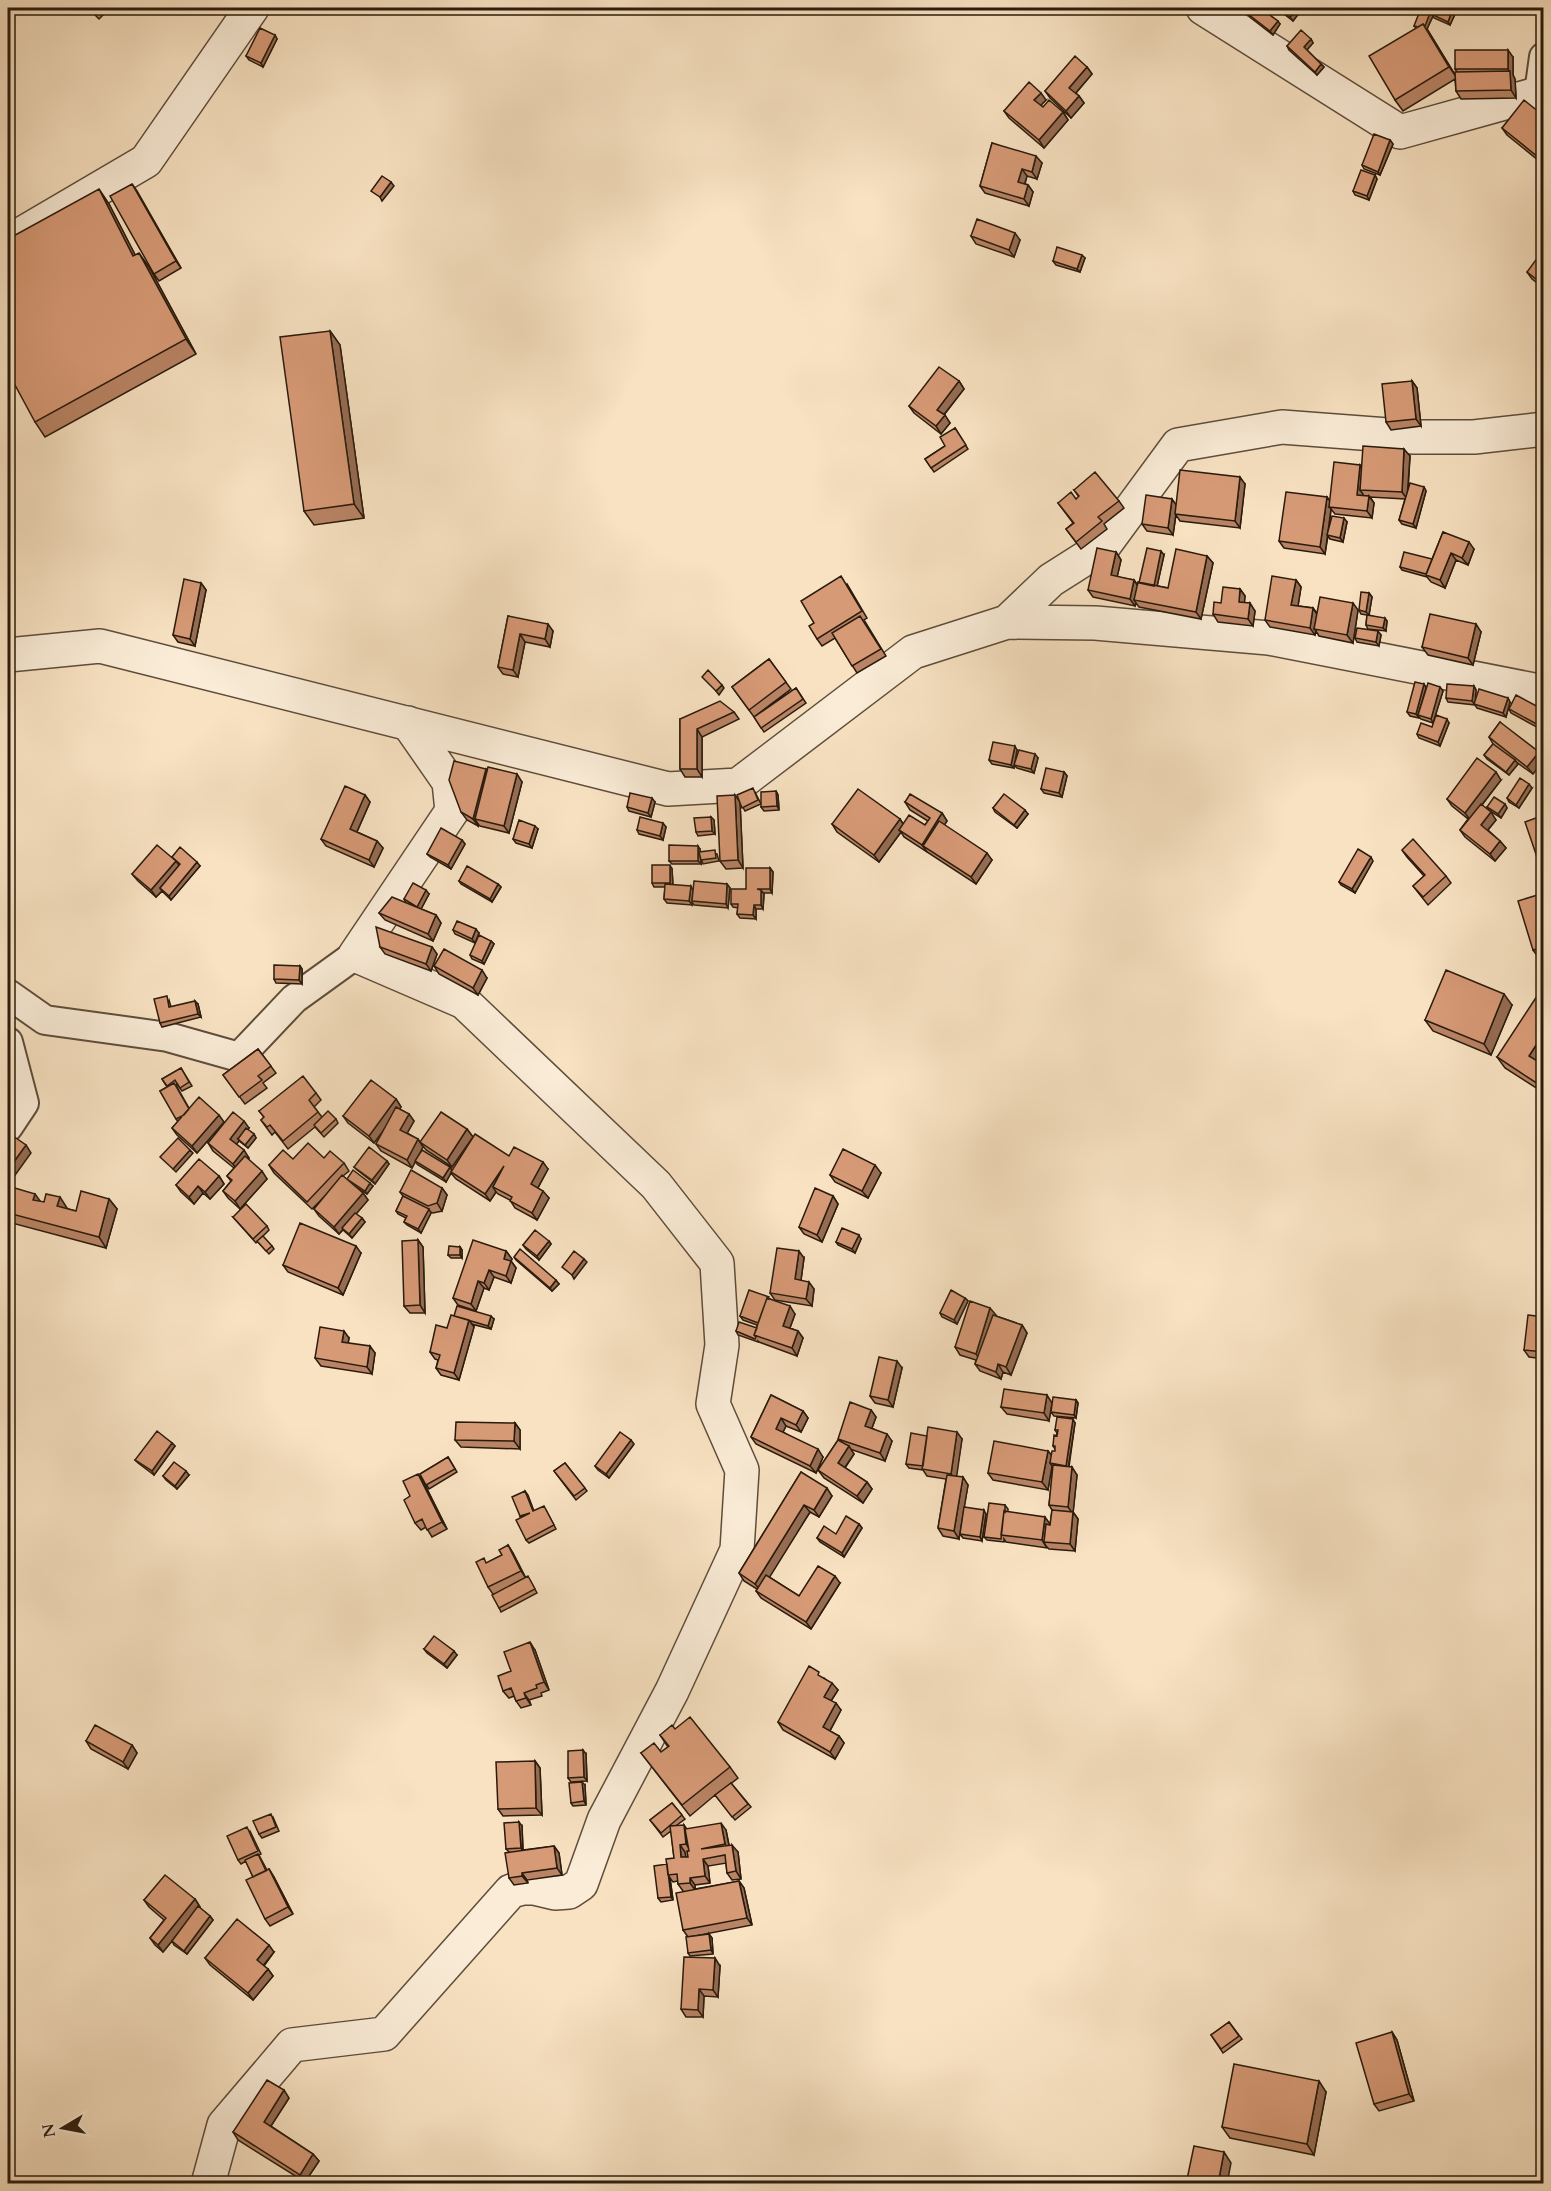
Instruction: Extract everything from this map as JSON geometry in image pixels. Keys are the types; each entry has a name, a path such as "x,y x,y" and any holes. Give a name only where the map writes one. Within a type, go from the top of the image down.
{"street":[{"path":"8,242 146,161 252,8"},
{"path":"1203,8 1400,132 1541,93 1544,57"},
{"path":"1007,622 1051,580 1103,547 1178,445 1282,427 1414,436 1474,437 1544,429"},
{"path":"8,655 100,646 668,789 738,784 913,652 1007,622 1095,623 1269,638 1544,692"},
{"path":"8,994 45,1020 168,1037 239,1057 294,999 355,955 452,811 449,782 408,723"},
{"path":"208,2184 224,2125 292,2045 384,2034 512,1891 534,1888 555,1893 569,1892 581,1884 604,1820 672,1691 737,1551 742,1470 713,1404 722,1345 717,1263 656,1185 464,1002 355,955"},
{"path":"8,1042 24,1104 8,1127"}],"building":[{"path":"1253,8 1260,8 1278,21 1270,31 1248,14"},
{"path":"1277,8 1298,8 1290,17"},
{"path":"1421,8 1432,8 1425,26 1423,24 1418,27 1414,26"},
{"path":"1434,8 1453,8 1448,22 1431,14"},
{"path":"1423,24 1449,67 1395,100 1369,56"},
{"path":"260,28 275,35 261,63 246,56"},
{"path":"1301,30 1311,39 1304,47 1321,64 1315,72 1287,46"},
{"path":"1455,50 1508,50 1508,69 1455,69"},
{"path":"1075,56 1087,67 1069,88 1079,96 1066,111 1045,91"},
{"path":"1510,71 1511,90 1456,91 1455,72"},
{"path":"1029,82 1041,93 1034,100 1043,107 1049,100 1063,112 1039,140 1004,111"},
{"path":"1524,100 1544,116 1543,161 1502,128"},
{"path":"1374,134 1390,140 1378,172 1362,165"},
{"path":"992,143 1036,156 1032,172 1022,169 1018,182 1028,185 1024,199 980,186"},
{"path":"1361,170 1375,175 1367,196 1353,191"},
{"path":"382,176 391,182 380,197 371,191"},
{"path":"132,184 176,261 154,274 110,196"},
{"path":"99,189 133,256 139,253 186,339 35,422 8,372 8,239"},
{"path":"977,219 1015,233 1009,250 971,236"},
{"path":"1057,247 1082,255 1077,269 1053,261"},
{"path":"1541,253 1544,255 1544,285 1527,272"},
{"path":"330,331 354,504 304,511 280,337"},
{"path":"939,367 959,381 937,410 945,415 936,426 909,406"},
{"path":"1412,381 1416,419 1386,422 1382,384"},
{"path":"955,428 966,445 931,468 925,459 945,446 940,437"},
{"path":"1363,446 1404,449 1402,492 1360,490"},
{"path":"1334,462 1360,465 1357,495 1369,496 1367,511 1329,507"},
{"path":"1180,470 1240,477 1235,521 1175,514"},
{"path":"1095,472 1119,501 1098,517 1102,521 1076,542 1066,529 1074,523 1058,503 1071,492 1076,499 1079,496 1074,490"},
{"path":"1410,483 1424,487 1413,524 1399,520"},
{"path":"1286,492 1327,497 1320,547 1279,541"},
{"path":"1146,495 1172,499 1168,528 1142,524"},
{"path":"1332,516 1344,518 1340,538 1327,535"},
{"path":"1443,532 1469,542 1462,558 1451,553 1440,580 1426,575"},
{"path":"1097,548 1116,552 1111,575 1134,580 1130,599 1088,590"},
{"path":"1147,548 1161,551 1154,586 1139,583"},
{"path":"1176,549 1207,556 1196,612 1134,600 1138,582 1168,588"},
{"path":"1404,552 1432,559 1426,574 1400,567"},
{"path":"841,576 862,611 817,639 809,626 814,623 801,601"},
{"path":"1272,576 1296,580 1291,605 1313,608 1310,628 1265,620"},
{"path":"184,579 201,583 190,639 173,635"},
{"path":"1223,587 1240,589 1239,602 1250,603 1248,619 1213,614 1214,602 1221,603"},
{"path":"1361,592 1369,593 1366,612 1359,610"},
{"path":"1320,597 1353,603 1347,635 1314,629"},
{"path":"1430,614 1476,624 1468,658 1422,647"},
{"path":"1367,615 1385,618 1383,628 1366,625"},
{"path":"508,616 548,624 545,639 520,634 513,670 498,667"},
{"path":"860,616 881,649 852,666 832,633"},
{"path":"1357,628 1378,631 1376,642 1355,638"},
{"path":"769,659 786,682 749,710 732,687"},
{"path":"708,670 722,685 716,691 702,677"},
{"path":"1415,682 1424,684 1416,714 1407,712"},
{"path":"1428,683 1440,687 1431,719 1418,715"},
{"path":"1447,684 1474,686 1472,701 1446,698"},
{"path":"796,688 803,699 761,728 754,717"},
{"path":"1479,689 1508,698 1503,713 1474,704"},
{"path":"1516,695 1544,710 1544,728 1509,709"},
{"path":"720,701 734,712 697,729 697,769 680,769 680,719"},
{"path":"1436,715 1447,719 1438,742 1417,734 1421,723 1432,727"},
{"path":"1500,722 1539,752 1527,767 1489,737"},
{"path":"993,742 1015,746 1011,765 989,760"},
{"path":"1493,744 1515,760 1506,772 1484,755"},
{"path":"1019,750 1035,754 1031,769 1014,765"},
{"path":"1477,758 1496,772 1465,813 1447,799"},
{"path":"454,761 486,769 473,819 461,812 449,780"},
{"path":"488,767 517,774 504,826 475,819"},
{"path":"1046,768 1064,772 1059,793 1041,789"},
{"path":"1520,778 1529,784 1516,805 1507,798"},
{"path":"345,786 365,795 350,829 377,841 369,860 321,839"},
{"path":"753,788 758,800 742,808 737,795"},
{"path":"858,789 900,819 874,855 832,824"},
{"path":"776,791 777,806 761,807 761,792"},
{"path":"630,793 652,798 648,813 627,807"},
{"path":"910,794 942,813 922,845 899,830 909,815 925,825 930,818 905,802"},
{"path":"1004,794 1025,810 1014,825 993,808"},
{"path":"735,795 738,860 720,861 717,796"},
{"path":"1494,797 1505,804 1498,814 1487,807"},
{"path":"1481,804 1491,812 1481,825 1500,841 1490,854 1460,830"},
{"path":"1544,815 1544,861 1539,863 1525,822"},
{"path":"640,817 663,823 660,836 637,830"},
{"path":"711,817 712,831 696,832 694,818"},
{"path":"519,820 535,826 529,844 513,839"},
{"path":"939,821 987,853 971,877 923,846"},
{"path":"441,828 462,840 448,865 427,854"},
{"path":"1413,839 1446,876 1423,897 1413,886 1425,875 1402,850"},
{"path":"157,845 176,861 151,890 132,874"},
{"path":"669,845 698,846 698,861 669,861"},
{"path":"180,847 197,862 169,896 160,888 180,864 172,857"},
{"path":"1358,849 1371,857 1352,889 1339,882"},
{"path":"715,850 716,858 701,860 699,852"},
{"path":"652,865 670,865 670,883 652,883"},
{"path":"467,866 498,884 490,899 459,881"},
{"path":"746,868 770,868 770,889 757,889 761,890 761,905 754,905 753,915 737,914 738,904 731,904 731,889 746,889"},
{"path":"694,881 727,884 726,904 692,901"},
{"path":"413,883 426,890 417,907 404,899"},
{"path":"665,884 691,886 689,901 664,899"},
{"path":"1544,893 1544,947 1533,950 1518,901"},
{"path":"392,897 436,915 428,934 379,913"},
{"path":"457,921 476,929 472,939 453,930"},
{"path":"376,927 432,947 426,964 380,947"},
{"path":"479,935 491,941 482,961 470,955"},
{"path":"444,949 482,970 473,988 434,966"},
{"path":"274,965 300,966 299,980 274,979"},
{"path":"1446,970 1504,994 1484,1044 1425,1020"},
{"path":"1541,990 1544,991 1544,1033 1529,1056 1544,1065 1544,1076 1538,1084 1497,1057"},
{"path":"167,996 169,1007 195,1001 198,1014 160,1023 154,999"},
{"path":"258,1049 271,1066 258,1076 262,1080 239,1097 223,1075"},
{"path":"181,1068 189,1082 180,1088 175,1080 167,1086 162,1079"},
{"path":"303,1076 316,1093 309,1100 318,1112 283,1141 270,1125 267,1127 261,1120 264,1117 259,1111"},
{"path":"371,1080 396,1099 369,1136 343,1116"},
{"path":"174,1083 189,1109 176,1119 160,1091"},
{"path":"199,1097 219,1115 192,1146 172,1128"},
{"path":"396,1107 409,1114 400,1130 418,1139 407,1160 376,1144"},
{"path":"328,1111 336,1119 321,1133 314,1125"},
{"path":"233,1112 244,1121 230,1139 244,1150 233,1164 208,1143"},
{"path":"441,1112 467,1129 447,1160 420,1142"},
{"path":"246,1128 254,1134 245,1145 238,1139"},
{"path":"475,1134 509,1156 514,1147 543,1162 531,1184 543,1191 532,1213 510,1201 512,1197 493,1187 504,1166 485,1194 451,1172"},
{"path":"13,1136 26,1145 8,1170 8,1144"},
{"path":"178,1138 190,1150 173,1169 160,1157"},
{"path":"308,1143 324,1158 330,1151 344,1163 307,1202 269,1165 283,1150 293,1159"},
{"path":"369,1147 387,1161 372,1180 354,1167"},
{"path":"843,1149 875,1165 862,1191 830,1175"},
{"path":"422,1150 450,1167 443,1178 415,1161"},
{"path":"245,1156 262,1171 235,1201 223,1191 232,1180 227,1176"},
{"path":"199,1159 219,1176 205,1192 198,1186 189,1197 176,1185"},
{"path":"353,1170 370,1183 365,1191 347,1179"},
{"path":"411,1170 442,1188 437,1203 428,1206 400,1192"},
{"path":"342,1175 363,1193 334,1227 314,1209"},
{"path":"8,1186 35,1194 33,1200 44,1202 46,1194 60,1197 57,1206 76,1211 81,1191 109,1199 99,1237 8,1213"},
{"path":"815,1188 833,1196 817,1235 799,1227"},
{"path":"403,1196 429,1209 418,1229 404,1222 407,1216 396,1211"},
{"path":"246,1204 267,1226 253,1239 233,1217"},
{"path":"355,1213 362,1218 349,1234 342,1228"},
{"path":"300,1223 356,1246 338,1288 283,1265"},
{"path":"842,1228 859,1235 852,1249 836,1242"},
{"path":"535,1230 549,1241 537,1256 523,1245"},
{"path":"263,1236 272,1246 266,1251 257,1241"},
{"path":"418,1240 420,1305 404,1306 402,1241"},
{"path":"473,1240 506,1251 504,1259 511,1261 506,1276 489,1270 484,1283 478,1281 471,1304 453,1298"},
{"path":"449,1246 460,1247 460,1255 448,1255"},
{"path":"777,1248 799,1251 795,1279 809,1282 806,1299 770,1293"},
{"path":"520,1249 556,1280 550,1288 514,1257"},
{"path":"574,1251 584,1259 572,1275 562,1267"},
{"path":"749,1290 769,1297 758,1323 740,1316"},
{"path":"951,1290 965,1298 954,1320 940,1313"},
{"path":"767,1298 790,1306 783,1326 798,1331 792,1348 754,1335"},
{"path":"970,1301 990,1308 976,1354 955,1347"},
{"path":"457,1306 491,1316 488,1326 454,1316"},
{"path":"451,1315 469,1320 454,1373 436,1368 440,1355 430,1352 436,1325 447,1328"},
{"path":"993,1315 1022,1325 1006,1367 998,1364 996,1372 975,1364"},
{"path":"1528,1315 1544,1317 1544,1352 1524,1350"},
{"path":"739,1322 757,1328 755,1339 736,1331"},
{"path":"320,1327 344,1331 342,1342 370,1346 367,1367 315,1358"},
{"path":"879,1357 897,1361 888,1400 870,1396"},
{"path":"1004,1389 1047,1395 1044,1413 1001,1407"},
{"path":"771,1395 803,1411 796,1425 781,1418 776,1429 818,1449 810,1466 751,1437"},
{"path":"1053,1397 1076,1400 1074,1415 1051,1412"},
{"path":"850,1402 871,1410 865,1426 887,1434 880,1453 838,1439"},
{"path":"1057,1417 1073,1419 1066,1466 1050,1463 1052,1451 1055,1451 1055,1446 1053,1446 1054,1435 1057,1436 1058,1430 1055,1430"},
{"path":"456,1422 515,1423 514,1441 455,1440"},
{"path":"928,1427 957,1432 951,1474 922,1469"},
{"path":"157,1431 172,1443 152,1471 135,1460"},
{"path":"620,1432 631,1440 606,1474 595,1466"},
{"path":"911,1433 927,1436 923,1466 906,1464"},
{"path":"838,1440 849,1446 838,1463 867,1482 857,1496 818,1470"},
{"path":"994,1441 1048,1451 1042,1482 988,1473"},
{"path":"448,1457 455,1469 426,1485 420,1474"},
{"path":"174,1462 186,1471 175,1486 163,1476"},
{"path":"565,1463 585,1488 574,1496 554,1471"},
{"path":"1053,1465 1072,1467 1068,1507 1049,1505"},
{"path":"801,1472 827,1488 814,1510 804,1505 755,1584 739,1573"},
{"path":"418,1474 442,1522 427,1530 422,1519 415,1523 404,1500 410,1496 403,1481"},
{"path":"947,1475 963,1477 954,1531 938,1528"},
{"path":"525,1491 533,1511 544,1506 554,1525 526,1540 516,1520 530,1513 520,1516 512,1497"},
{"path":"989,1503 1005,1505 1001,1539 984,1537"},
{"path":"964,1507 984,1510 980,1537 960,1534"},
{"path":"1052,1510 1073,1512 1070,1544 1044,1542 1046,1524 1050,1525"},
{"path":"1004,1511 1045,1517 1042,1540 1001,1535"},
{"path":"846,1516 859,1524 842,1553 817,1538 824,1526 836,1534"},
{"path":"508,1545 521,1571 488,1587 476,1562 484,1558 486,1563 502,1555 499,1550"},
{"path":"818,1566 835,1576 806,1622 756,1591 766,1575 799,1596"},
{"path":"528,1576 535,1589 499,1608 492,1595"},
{"path":"434,1636 454,1651 444,1664 424,1649"},
{"path":"530,1642 544,1682 536,1685 537,1688 524,1693 526,1698 516,1701 511,1688 503,1691 498,1676 511,1671 504,1652"},
{"path":"809,1666 819,1672 818,1675 832,1683 824,1697 836,1703 823,1727 839,1736 830,1752 778,1722"},
{"path":"690,1717 730,1767 682,1805 641,1753 654,1743 661,1752 669,1746 660,1735 672,1725 675,1729"},
{"path":"95,1725 132,1745 123,1762 86,1741"},
{"path":"583,1750 584,1777 568,1778 568,1751"},
{"path":"535,1761 536,1808 498,1809 496,1762"},
{"path":"582,1782 584,1801 571,1803 569,1783"},
{"path":"731,1783 748,1804 732,1817 715,1795"},
{"path":"672,1803 682,1815 661,1833 650,1820"},
{"path":"271,1814 276,1827 259,1834 253,1821"},
{"path":"519,1822 521,1848 506,1849 504,1823"},
{"path":"721,1823 725,1844 701,1849 732,1845 736,1871 727,1873 725,1855 703,1859 705,1876 690,1878 690,1883 678,1884 677,1874 668,1875 666,1859 674,1858 670,1826 684,1825 686,1844 680,1845 681,1857 688,1857 685,1829"},
{"path":"247,1827 258,1851 238,1860 227,1836"},
{"path":"554,1846 557,1868 522,1873 522,1876 509,1878 505,1853"},
{"path":"258,1854 266,1871 253,1877 245,1860"},
{"path":"667,1864 671,1897 658,1898 654,1866"},
{"path":"269,1869 288,1907 265,1919 246,1880"},
{"path":"165,1875 195,1899 158,1945 150,1938 166,1918 144,1900"},
{"path":"739,1881 747,1918 683,1930 676,1893"},
{"path":"198,1906 210,1916 184,1951 172,1941"},
{"path":"237,1919 269,1945 257,1960 268,1969 248,1993 205,1958"},
{"path":"709,1934 711,1950 688,1953 686,1937"},
{"path":"684,1957 715,1958 713,1990 699,1989 698,2010 681,2009"},
{"path":"1229,2022 1239,2036 1221,2049 1211,2035"},
{"path":"1392,2032 1409,2094 1374,2104 1356,2043"},
{"path":"1234,2064 1319,2081 1307,2144 1222,2127"},
{"path":"267,2080 284,2090 264,2122 313,2154 300,2175 233,2132"},
{"path":"1194,2146 1224,2152 1218,2184 1186,2184"}]}
